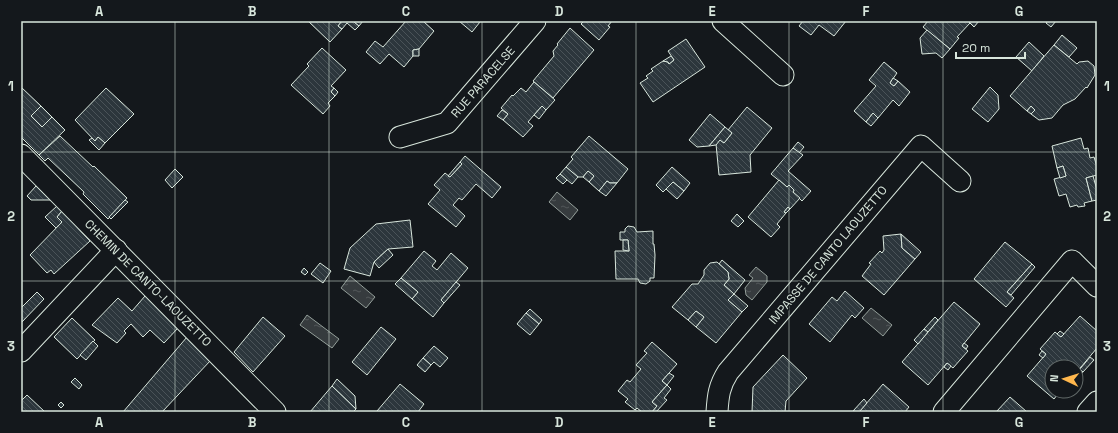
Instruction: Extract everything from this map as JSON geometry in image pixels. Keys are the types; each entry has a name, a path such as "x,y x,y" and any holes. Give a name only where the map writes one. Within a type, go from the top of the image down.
{"street":[{"name":"RUE PARACELSE","path":"400,137 447,123 535,21"},
{"path":"723,21 783,75"},
{"name":"IMPASSE DE CANTO LAOUZETTO","path":"717,412 721,382 728,372 921,146 960,181"},
{"name":"CHEMIN DE CANTO-LAOUZETTO","path":"21,155 275,412"},
{"path":"21,352 116,250"},
{"path":"944,412 1072,261 1097,286"},
{"path":"1088,412 1097,402"}],"water":[{"path":"557,192 578,210 570,220 549,202"},
{"path":"756,267 767,276 767,282 752,300 746,295 745,288 753,278 749,275"},
{"path":"350,276 375,297 366,308 341,288"},
{"path":"871,308 892,325 883,336 862,318"},
{"path":"307,315 339,339 332,348 300,325"}],"building":[{"path":"308,21 342,21 338,26 342,29 330,42"},
{"path":"342,21 353,21 359,26 355,30 347,23 342,29 338,26"},
{"path":"353,21 363,21 359,26"},
{"path":"406,21 423,21 434,31 419,49 413,50 413,56 404,67 389,54 380,64 366,52 375,41 383,47"},
{"path":"459,21 479,21 480,22 472,32"},
{"path":"584,21 612,21 608,26 610,27 599,40 581,24"},
{"path":"803,21 846,21 834,36 819,25 811,35 799,26"},
{"path":"928,21 968,21 970,23 957,37 959,38 950,49 923,27"},
{"path":"968,21 979,21 974,27"},
{"path":"1047,21 1056,21 1051,27 1046,23"},
{"path":"570,28 594,50 553,98 533,81 554,56 553,51 558,45 557,44"},
{"path":"927,30 950,49 942,58 936,53 922,54 920,38"},
{"path":"1062,35 1077,48 1069,57 1054,45"},
{"path":"686,39 705,67 653,102 640,83 648,78 646,76 653,71 651,69 663,61 668,62 669,64 674,60 668,51"},
{"path":"1029,42 1044,56 1032,71 1016,57"},
{"path":"1054,45 1077,64 1079,62 1088,61 1094,66 1095,75 1087,88 1086,87 1075,99 1063,105 1052,118 1039,120 1031,114 1035,110 1031,106 1027,111 1010,96"},
{"path":"322,48 346,70 331,86 334,88 331,92 335,96 328,103 330,106 323,114 291,85 309,66 307,64"},
{"path":"419,49 419,56 413,56 413,50"},
{"path":"671,56 674,60 669,64 668,62 663,61"},
{"path":"884,62 897,73 890,83 894,86 898,81 910,92 899,106 893,100 878,118 873,113 866,122 854,111 876,86 869,80"},
{"path":"893,78 898,81 894,86 890,83"},
{"path":"534,82 555,100 546,110 542,106 534,115 528,122 533,126 523,137 503,120 508,114 501,108 512,95 513,96 521,88 526,92"},
{"path":"21,87 41,106 31,116 42,127 52,117 65,130 39,155 21,137"},
{"path":"990,87 998,95 999,109 988,122 972,109"},
{"path":"106,88 134,114 105,143 98,137 95,141 75,120"},
{"path":"334,88 338,92 335,96 331,92"},
{"path":"41,106 52,117 42,127 31,116"},
{"path":"542,106 546,110 539,119 534,115"},
{"path":"1031,106 1035,110 1031,114 1027,111"},
{"path":"747,107 772,128 750,155 751,172 719,175 716,144 720,140 724,143 732,133 728,130"},
{"path":"502,110 508,114 503,120 497,116"},
{"path":"873,113 878,118 871,126 866,122"},
{"path":"710,114 725,127 709,146 697,147 689,140"},
{"path":"725,127 732,133 724,143 720,140 716,145 709,146"},
{"path":"60,136 127,198 108,219 83,194 84,192 48,158 45,161 39,155"},
{"path":"589,136 628,169 617,183 610,183 607,181 599,191 589,182 594,176 588,171 583,177 578,177 566,167 573,159 571,157"},
{"path":"98,137 105,143 99,150 89,140 92,138 95,141"},
{"path":"1081,138 1084,149 1088,148 1090,158 1094,157 1097,167 1097,175 1086,178 1092,201 1084,203 1085,206 1078,207 1077,205 1070,207 1066,194 1059,196 1054,179 1066,176 1063,166 1057,168 1052,146"},
{"path":"798,142 804,147 799,153 793,148"},
{"path":"793,148 803,155 788,171 811,191 802,201 793,192 794,190 789,185 787,187 771,174"},
{"path":"465,156 501,187 492,198 476,184 462,200 459,198 453,205 465,216 456,227 428,204 440,190 434,185 445,173 450,177 462,164 460,162"},
{"path":"460,162 462,164 450,177 448,176"},
{"path":"1063,166 1066,176 1060,178 1057,168"},
{"path":"566,167 578,177 572,184 560,174"},
{"path":"672,167 690,183 684,191 673,182 663,192 656,185"},
{"path":"175,169 183,177 172,188 165,180"},
{"path":"588,171 594,176 589,182 583,177"},
{"path":"560,174 567,180 563,184 556,178"},
{"path":"1093,176 1097,190 1097,200 1092,201 1086,178"},
{"path":"779,180 787,187 789,185 794,190 793,192 800,198 790,209 788,207 784,212 786,213 777,224 780,227 771,237 748,217"},
{"path":"607,181 610,183 617,183 606,196 599,191"},
{"path":"673,182 684,191 677,199 666,189"},
{"path":"36,186 51,200 31,200 27,196"},
{"path":"125,200 128,202 111,219 109,217"},
{"path":"57,206 62,211 57,217 62,222 56,228 45,217"},
{"path":"788,207 790,209 786,213 784,212"},
{"path":"62,211 90,241 54,274 51,270 47,273 30,255 62,222 57,217"},
{"path":"737,214 744,221 738,227 731,221"},
{"path":"410,220 413,247 388,249 374,262 370,276 344,269 350,248 376,224"},
{"path":"628,226 634,227 637,232 653,231 655,255 654,278 650,278 650,281 646,284 640,283 638,279 616,279 615,251 629,251 628,240 620,240 620,232 625,232 625,229"},
{"path":"901,234 902,248 915,259 884,295 862,276 871,264 869,263 880,251 882,253 884,250 883,236"},
{"path":"901,234 921,252 915,259 902,248"},
{"path":"623,240 628,240 629,251 623,250"},
{"path":"1005,242 1032,264 1007,292 1014,298 1006,307 974,279"},
{"path":"388,249 393,255 379,268 374,262"},
{"path":"424,251 436,261 432,266 437,270 451,253 468,268 441,300 444,303 433,317 412,299 418,292 401,278"},
{"path":"722,260 745,280 734,294 724,285 729,279 728,272 719,264"},
{"path":"717,262 728,272 729,279 724,285 734,294 728,300 742,312 716,343 696,327 704,317 696,311 688,320 672,307 692,284 698,284 704,275 704,270 710,263"},
{"path":"320,263 331,271 323,283 311,274"},
{"path":"1032,264 1035,267 1011,295 1007,292"},
{"path":"304,268 308,272 305,275 301,272"},
{"path":"401,278 418,292 412,299 395,284"},
{"path":"456,282 460,285 444,303 441,300"},
{"path":"845,291 864,308 855,318 852,315 830,342 809,324 832,297 837,301"},
{"path":"37,292 44,299 21,323 21,308"},
{"path":"734,294 748,306 742,312 728,300"},
{"path":"145,296 178,328 164,343 150,330 143,337 131,324 124,331 126,333 117,343 92,325 118,298 132,311"},
{"path":"954,302 980,324 962,346 968,351 953,368 947,363 928,385 902,362"},
{"path":"530,309 542,320 539,324 526,313"},
{"path":"696,311 704,317 696,327 688,320"},
{"path":"526,313 539,324 530,335 517,324"},
{"path":"1080,316 1097,331 1097,348 1084,363 1084,359 1044,359 1044,390 1027,376 1046,354 1040,349 1055,332 1061,337"},
{"path":"263,317 285,336 253,372 234,352"},
{"path":"935,317 938,320 928,332 924,329"},
{"path":"72,318 95,340 77,359 54,337"},
{"path":"381,327 396,339 367,375 352,362"},
{"path":"924,329 928,332 918,344 914,340"},
{"path":"1060,331 1064,334 1061,337 1057,334"},
{"path":"187,337 211,360 162,412 123,412"},
{"path":"93,341 98,346 86,360 80,355"},
{"path":"652,342 677,364 662,381 667,385 652,402 657,406 652,412 642,412 637,408 635,410 625,402 628,399 618,391 627,380 630,382 641,369 636,365 647,353 644,351"},
{"path":"964,343 968,346 966,349 962,346"},
{"path":"434,346 448,358 440,367 434,362 431,365 423,358"},
{"path":"1042,351 1046,354 1043,358 1039,355"},
{"path":"783,355 807,378 786,401 785,412 752,412 753,387"},
{"path":"1090,357 1094,360 1084,371 1084,364"},
{"path":"423,358 431,365 425,372 417,365"},
{"path":"947,363 951,366 948,370 944,367"},
{"path":"669,373 674,376 667,385 662,381"},
{"path":"75,378 82,385 79,389 71,382"},
{"path":"337,379 355,396 356,409 332,386"},
{"path":"400,384 424,404 418,412 377,411"},
{"path":"883,384 909,407 905,412 859,412"},
{"path":"667,385 671,389 664,398 667,400 656,412 652,412 657,406 652,402"},
{"path":"332,386 356,409 353,412 310,412"},
{"path":"27,395 45,412 21,412 21,401"},
{"path":"1010,397 1027,412 996,412"},
{"path":"864,399 867,403 859,412 853,411"},
{"path":"61,402 64,405 61,408 58,405"}]}
